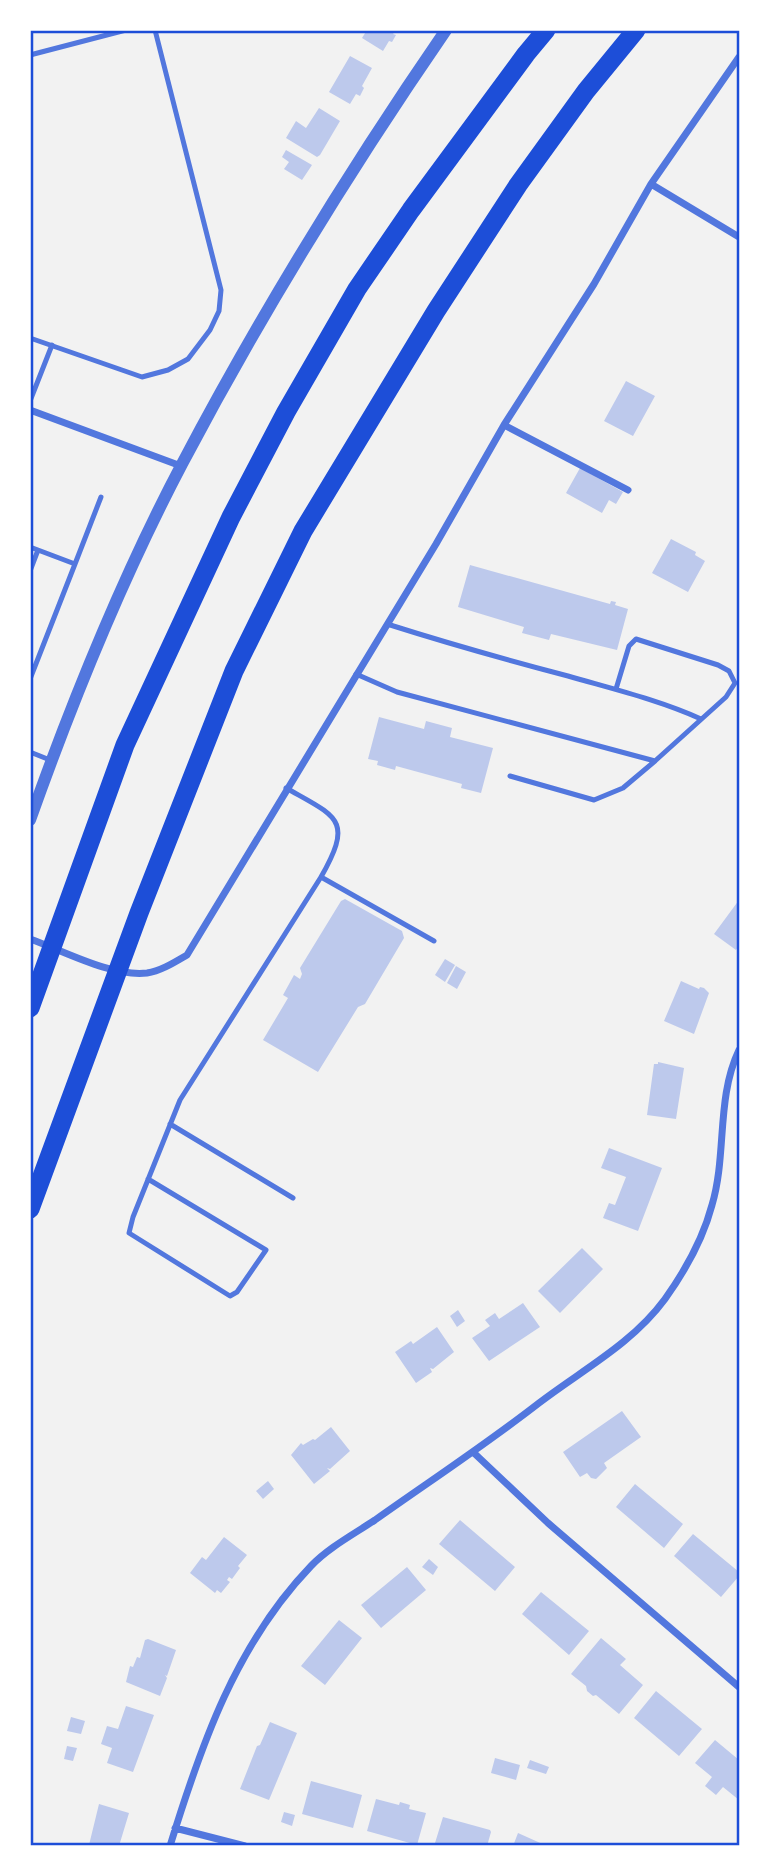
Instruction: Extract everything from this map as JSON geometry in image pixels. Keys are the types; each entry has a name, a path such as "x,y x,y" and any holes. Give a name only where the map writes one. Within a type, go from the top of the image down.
{"highway":[{"path":"30,1008 125,745 220,541 286,412 357,289 411,210 546,30"},
{"path":"30,1209 117,971 234,671 303,531 436,311 518,186 586,91 636,30"}],"street":[{"path":"30,820 105,627 181,466 313,234 446,30"},
{"path":"30,939 117,971 148,973 172,965 187,955 651,184 739,57"},
{"path":"651,184 739,237"},
{"path":"30,410 181,466"},
{"path":"504,425 628,490"},
{"path":"170,1846 202,1748 231,1678 265,1620 312,1564 474,1453 629,1338 663,1301 693,1254 713,1204 724,1108 732,1066 739,1050"},
{"path":"474,1453 548,1523 739,1687"},
{"path":"176,1828 245,1846"}],"lane":[{"path":"30,55 126,30"},
{"path":"30,338 142,377 168,370 188,359 210,330 219,311 221,290 155,30"},
{"path":"30,401 52,345"},
{"path":"30,679 101,497"},
{"path":"30,547 75,564"},
{"path":"30,571 38,550"},
{"path":"387,624 680,709 701,719"},
{"path":"510,776 594,800 623,788 726,697 735,683 729,671 718,665 636,639 629,646 616,690"},
{"path":"356,674 397,692 655,761"},
{"path":"30,752 53,761"},
{"path":"148,1179 266,1250 237,1292 230,1296 129,1233 148,1179 180,1100 333,854 340,834 338,826 325,811 286,788"},
{"path":"321,877 434,941"},
{"path":"170,1124 293,1198"}],"building":[{"path":"367,30 396,30 393,34 396,35 383,51 362,38"},
{"path":"350,56 372,68 362,86 364,88 360,96 356,94 350,104 329,92"},
{"path":"319,108 340,121 317,157 286,138 296,121 306,128"},
{"path":"286,150 312,165 302,180 284,169 289,162 282,157"},
{"path":"626,381 655,396 633,436 604,421"},
{"path":"580,468 623,492 616,504 609,500 602,513 566,493"},
{"path":"671,539 696,552 695,555 705,561 688,592 652,573"},
{"path":"470,565 610,604 611,601 616,602 615,605 628,609 617,650 551,634 549,640 522,633 524,627 458,607"},
{"path":"379,717 424,729 426,721 452,728 450,737 493,748 481,793 461,788 462,784 396,766 395,770 377,765 378,761 368,759"},
{"path":"345,899 402,931 404,938 365,1004 358,1007 318,1072 263,1040 288,998 283,995 294,975 300,979 300,968 341,901"},
{"path":"739,900 739,945 736,950 714,934"},
{"path":"445,959 455,965 445,982 435,975"},
{"path":"456,966 466,972 457,989 447,983"},
{"path":"681,981 699,989 704,988 709,993 694,1034 664,1021"},
{"path":"658,1062 684,1068 676,1119 647,1115 654,1064"},
{"path":"609,1148 662,1168 638,1231 603,1218 609,1203 615,1205 626,1177 601,1168"},
{"path":"582,1248 603,1269 560,1313 538,1291"},
{"path":"523,1303 540,1327 489,1361 472,1338 490,1326 485,1320 495,1313 499,1319"},
{"path":"458,1310 465,1321 457,1327 450,1316"},
{"path":"437,1327 454,1352 433,1369 430,1368 432,1372 416,1383 395,1352 411,1341 413,1344"},
{"path":"622,1411 641,1437 604,1463 607,1468 596,1479 587,1473 580,1477 563,1452"},
{"path":"331,1427 350,1451 330,1469 327,1468 330,1471 314,1484 291,1455 301,1443 303,1445 315,1440"},
{"path":"268,1481 274,1489 263,1499 256,1491"},
{"path":"635,1484 683,1524 664,1548 616,1507"},
{"path":"460,1520 515,1567 495,1591 439,1544"},
{"path":"693,1534 739,1572 739,1576 721,1597 674,1556"},
{"path":"224,1537 247,1555 232,1579 229,1577 227,1580 230,1582 221,1593 217,1590 215,1593 190,1573 202,1557 206,1560"},
{"path":"429,1559 438,1567 433,1575 422,1567"},
{"path":"407,1567 426,1590 381,1628 361,1605"},
{"path":"541,1592 589,1631 569,1655 522,1614"},
{"path":"339,1620 362,1638 325,1685 301,1666"},
{"path":"601,1638 626,1659 620,1665 643,1685 619,1714 587,1691 586,1686 571,1674"},
{"path":"145,1640 176,1650 167,1676 165,1675 167,1678 160,1696 126,1682 130,1666 133,1667 137,1657 140,1658"},
{"path":"656,1691 702,1729 679,1756 634,1718"},
{"path":"126,1706 154,1715 133,1772 107,1763 112,1748 101,1744 107,1726 118,1729"},
{"path":"71,1717 85,1721 81,1734 67,1731"},
{"path":"270,1722 297,1733 269,1800 240,1789"},
{"path":"715,1740 739,1760 739,1800 723,1787 716,1795 705,1786 712,1777 695,1763"},
{"path":"67,1746 77,1748 73,1761 64,1759"},
{"path":"495,1758 520,1765 516,1780 491,1773"},
{"path":"530,1760 549,1767 546,1774 527,1768"},
{"path":"311,1781 362,1795 353,1828 302,1814"},
{"path":"376,1799 399,1805 400,1802 410,1805 409,1809 426,1813 417,1845 367,1831"},
{"path":"99,1804 129,1813 119,1846 89,1845"},
{"path":"284,1812 295,1815 292,1826 281,1822"},
{"path":"443,1817 490,1830 487,1846 445,1846 435,1843"},
{"path":"518,1833 547,1846 513,1846"}]}
